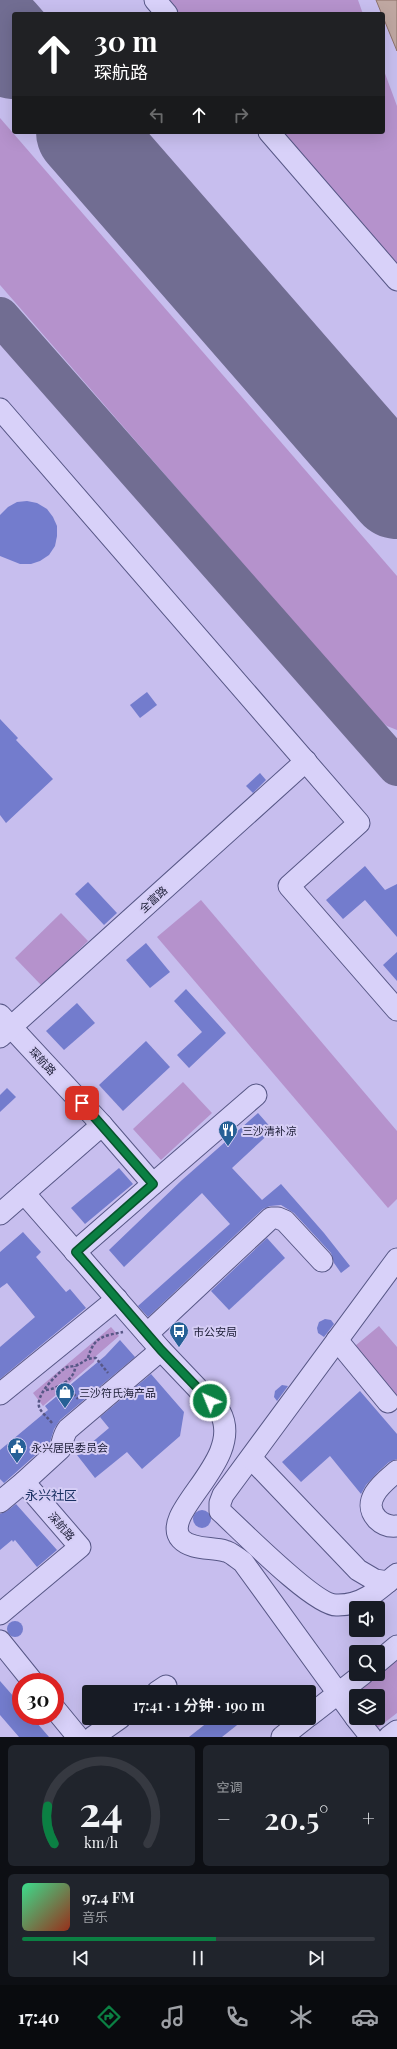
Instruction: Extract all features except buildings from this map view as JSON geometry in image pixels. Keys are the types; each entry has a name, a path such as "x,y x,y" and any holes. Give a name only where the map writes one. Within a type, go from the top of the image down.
{"street":[{"path":"154,0 165,12"},
{"path":"271,134 397,280"},
{"path":"0,409 359,823 289,886 397,1010"},
{"name":"全富路","path":"4,1026 306,761"},
{"name":"琛航路","path":"4,1026 102,1125 153,1184"},
{"path":"76,1252 256,1095"},
{"path":"0,1214 102,1125"},
{"path":"24,1193 161,1350 220,1412 226,1426 223,1447 216,1461 177,1520 178,1533 182,1540 193,1546 227,1551 243,1562 349,1709"},
{"path":"142,1328 272,1218 285,1221 322,1261"},
{"path":"392,1578 374,1594 360,1601 334,1605 310,1593 220,1511 220,1503 251,1458 397,1259"},
{"path":"0,1394 116,1299"},
{"path":"337,1340 388,1402"},
{"path":"0,1502 60,1449 63,1443 63,1435 68,1429 161,1350"},
{"path":"251,1458 358,1570 375,1580 392,1578"},
{"path":"397,1471 377,1489 371,1502 372,1510 380,1522 386,1525 397,1526"},
{"name":"深航路","path":"0,1614 80,1547 24,1482"},
{"path":"0,1641 26,1673"},
{"path":"385,1656 397,1646"},
{"path":"316,1710 354,1681"},
{"path":"64,1720 78,1737"},
{"path":"93,1737 110,1725"},
{"path":"282,1737 297,1725"},
{"path":"362,1725 371,1737"},
{"path":"389,1737 397,1731"}],"path":[{"path":"88,1358 93,1345 101,1338 110,1333 142,1328"},
{"path":"63,1435 40,1409 38,1404 40,1396 64,1368 74,1366 88,1358 96,1358 119,1386"},
{"path":"46,1390 53,1389 64,1382 75,1370 74,1366"},
{"path":"64,1382 88,1411"}],"shaded area":[{"path":"156,0 358,0 362,12 167,12"},
{"path":"376,0 397,0 397,51 385,22 385,12 381,12"},
{"path":"385,73 397,106 397,274 274,134 385,134"},
{"path":"0,118 12,132 12,134 14,134 397,576 397,730 387,726 375,716 0,285"},
{"path":"201,900 397,1131 397,1199 388,1208 157,937"},
{"path":"61,913 88,941 42,986 15,958"},
{"path":"183,1082 212,1113 161,1160 133,1129"},
{"path":"379,1326 397,1347 397,1401 349,1351"},
{"path":"111,1327 119,1336 96,1356 94,1362 43,1406 33,1393"},
{"path":"397,1655 397,1713 385,1722 385,1689 352,1689 363,1681 385,1681 385,1664"},
{"path":"371,1725 381,1725 375,1730"}],"taxiway":[{"path":"0,38 9,45"},
{"path":"0,316 397,767"}],"runway":[{"path":"0,35 12,49"},
{"path":"86,134 397,491"}],"place":[{"name":"三沙清补凉","path":"228,1147"},
{"name":"市公安局","path":"179,1348"},
{"name":"三沙符氏海产品","path":"65,1409"},
{"name":"永兴居民委员会","path":"17,1464"}],"district":[{"name":"永兴社区","path":"51,1494"}],"route":[{"path":"82,1103 153,1184 76,1252 161,1350 210,1401"}]}
